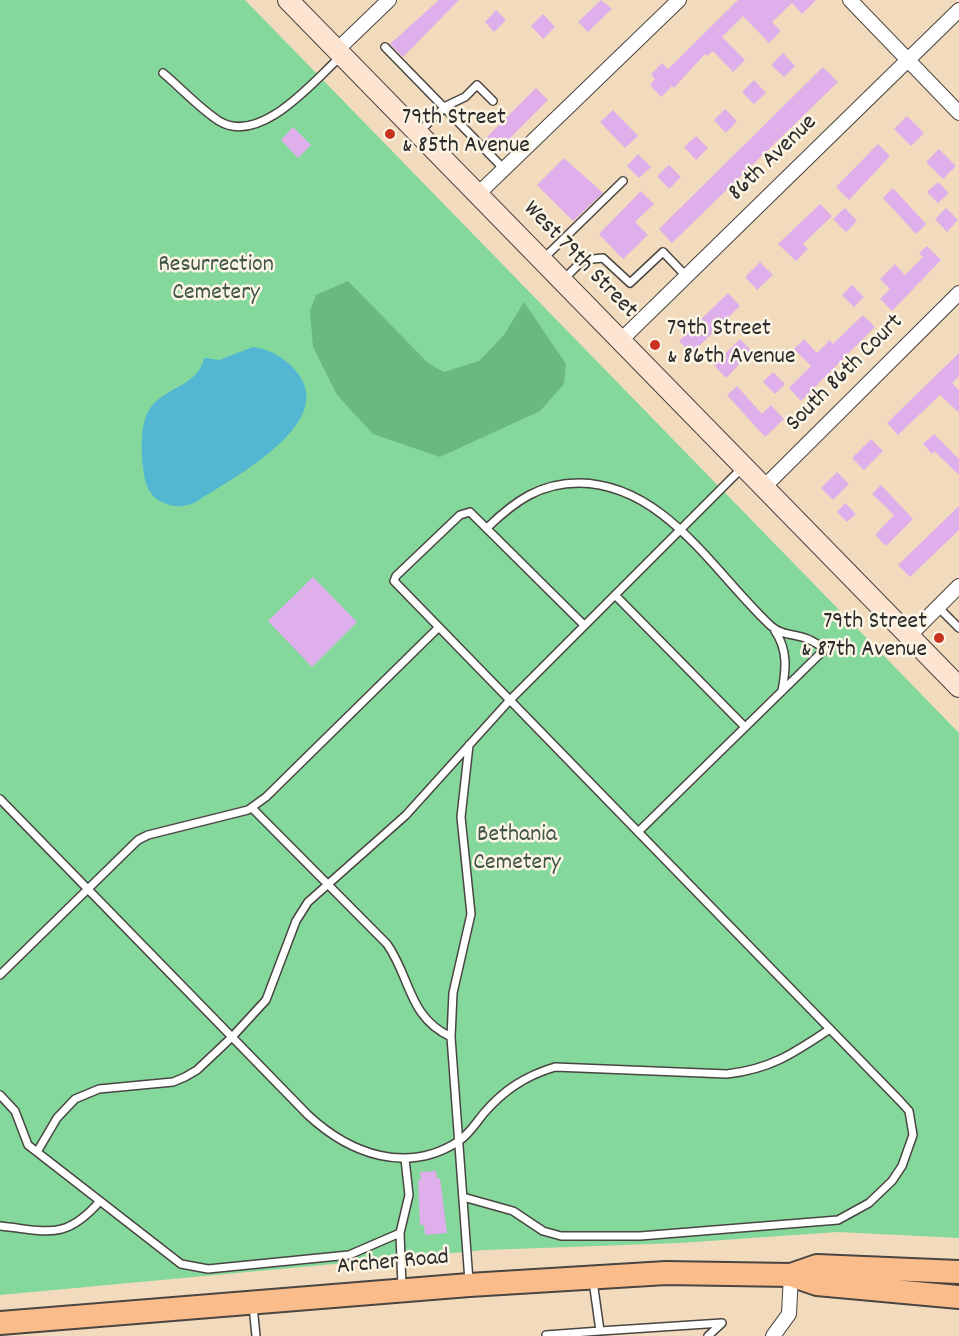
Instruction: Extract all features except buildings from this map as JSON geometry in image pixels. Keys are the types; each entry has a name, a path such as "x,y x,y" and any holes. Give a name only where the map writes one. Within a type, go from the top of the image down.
{"main road":[{"name":"West 79th Street","path":"288,0 959,687"},
{"name":"Archer Road","path":"791,1275 817,1266 959,1272"},
{"name":"Archer Road","path":"0,1323 39,1323 592,1275 666,1273 791,1275 818,1284 959,1297"}],"street":[{"path":"340,53 388,0"},
{"path":"478,194 679,0"},
{"path":"850,0 959,113"},
{"name":"86th Avenue","path":"621,340 959,10"},
{"name":"South 86th Court","path":"764,487 959,293"},
{"path":"909,636 959,586"},
{"path":"773,1336 789,1314 791,1275"}],"lane":[{"path":"385,47 504,169"},
{"path":"163,73 220,121 238,127 261,124 283,109 340,53"},
{"path":"418,133 443,108 465,97 477,86 493,101"},
{"path":"542,260 623,181"},
{"path":"562,281 583,260 603,258 630,283 663,252 686,276"},
{"path":"37,1152 57,1118 75,1098 99,1089 172,1082 185,1077 202,1066 232,1037 266,1000 296,921 308,902 389,832 509,700 744,467"},
{"path":"488,527 508,507 548,486 596,483 619,488 638,497 680,531 773,628 780,639 786,660 782,691"},
{"path":"463,1197 513,1211 543,1231 561,1236 640,1236 822,1223 854,1213 881,1192 902,1166 913,1135 912,1121 900,1101 396,585 396,576 465,512 476,515 584,625"},
{"path":"615,595 745,727"},
{"path":"938,607 959,628"},
{"path":"0,975 128,849 148,835 252,808 438,628"},
{"path":"638,832 825,649 806,638 773,628"},
{"path":"469,745 461,817 471,914 454,984 451,1037 469,1285"},
{"path":"0,799 308,1115 340,1142 360,1150 405,1159 425,1155 459,1141 497,1098 533,1074 555,1067 578,1066 727,1074 751,1071 774,1064 830,1029"},
{"path":"252,808 395,955 424,1019 438,1031 451,1037"},
{"path":"0,1095 15,1111 24,1140 37,1152 168,1255 193,1267 208,1269 349,1255 400,1233"},
{"path":"402,1290 400,1233 409,1195 405,1159"},
{"path":"0,1226 63,1230 85,1218 100,1201"},
{"path":"592,1275 600,1331"},
{"path":"252,1304 256,1336"},
{"path":"546,1335 722,1323 708,1336"}],"green space":[{"name":"Bethania Cemetery","path":"0,0 245,0 959,733 959,1238 838,1232 680,1243 485,1250 0,1295"},
{"path":"348,281 428,363 444,372 479,361 504,335 524,302 566,364 564,384 540,411 440,457 373,434 337,395 313,347 310,311 316,295"}],"water":[{"path":"253,347 279,356 299,375 306,394 303,413 291,432 274,449 232,480 196,502 186,505 169,505 160,501 152,494 144,476 142,443 147,413 157,400 196,374 204,358 219,360"}],"place":[{"name":"79th Street & 85th Avenue","path":"390,134"},
{"name":"79th Street & 86th Avenue","path":"655,345"},
{"name":"79th Street & 87th Avenue","path":"939,638"}],"park label":[{"name":"Resurrection Cemetery","path":"216,281"}]}
